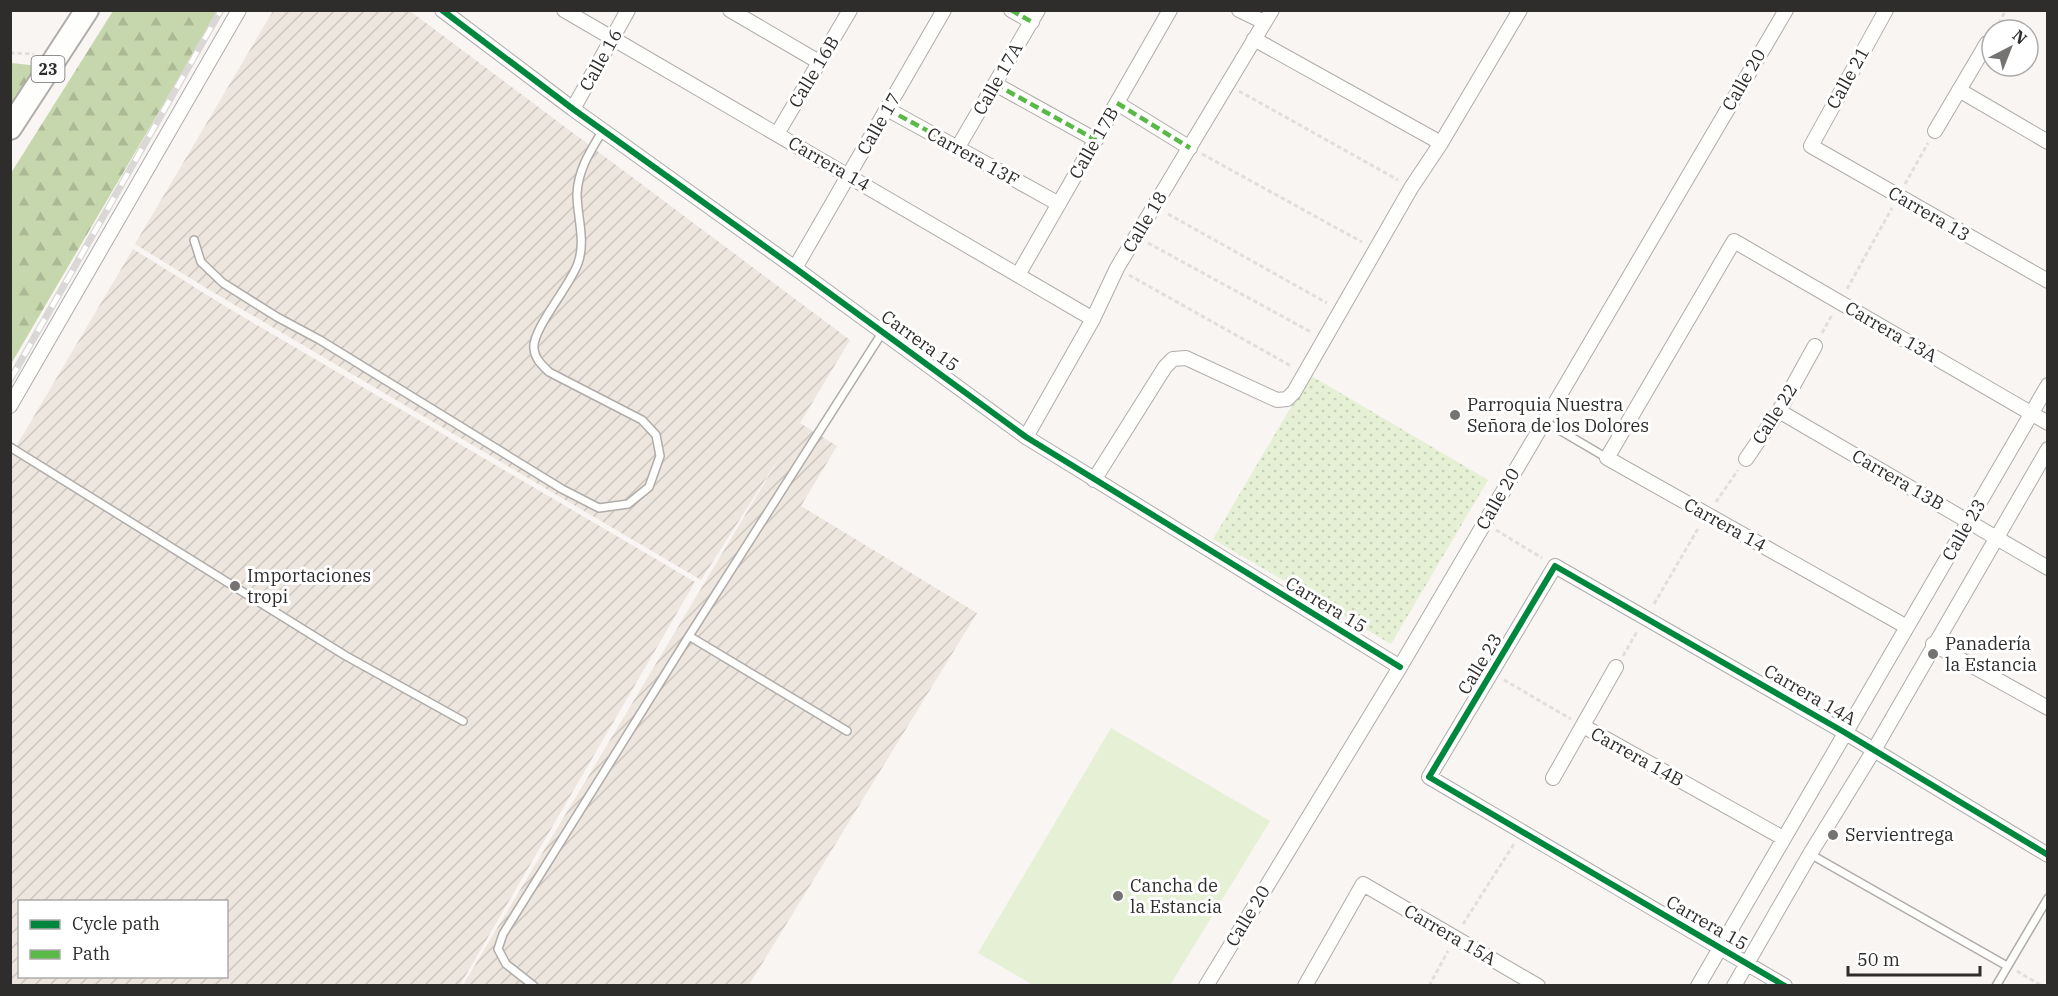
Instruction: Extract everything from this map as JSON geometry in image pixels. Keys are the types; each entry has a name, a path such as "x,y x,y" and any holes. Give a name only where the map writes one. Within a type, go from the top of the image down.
{"main road":[{"name":"23","path":"10,128 87,10"}],"street":[{"path":"10,406 240,10"},
{"name":"Carrera 15","path":"442,10 573,109 1026,437 1400,667"},
{"name":"Carrera 14","path":"564,10 1093,319"},
{"name":"Calle 16","path":"573,109 628,10"},
{"path":"730,10 819,62"},
{"name":"Calle 16B","path":"777,134 850,10"},
{"name":"Calle 17","path":"795,268 944,10"},
{"path":"1011,10 1035,16"},
{"name":"Calle 17B","path":"1018,274 1170,10"},
{"path":"1239,10 1268,16"},
{"path":"1095,480 1165,367 1173,359 1186,358 1277,400 1287,399 1294,392 1411,188 1441,143 1520,10"},
{"name":"Calle 20","path":"1206,986 1400,667 1786,10"},
{"name":"Calle 21","path":"1811,146 1886,10"},
{"name":"Calle 17A","path":"958,147 1035,16"},
{"name":"Calle 18","path":"1026,437 1093,319 1117,268 1268,16"},
{"path":"1254,39 1441,143"},
{"path":"1935,131 1980,55"},
{"path":"995,84 1096,140"},
{"path":"1959,90 2048,142"},
{"path":"1117,103 1190,148"},
{"name":"Carrera 13F","path":"887,110 1059,204"},
{"name":"Carrera 13","path":"1811,146 2048,281"},
{"name":"Carrera 13A","path":"1607,458 1734,241 2048,423"},
{"name":"Calle 22","path":"1746,459 1779,411 1815,346"},
{"name":"Calle 23","path":"1698,986 2048,385"},
{"name":"Carrera 13B","path":"1779,411 2048,568"},
{"name":"Calle 23","path":"1734,986 2048,449"},
{"name":"Carrera 14","path":"1607,458 1907,627"},
{"name":"Calle 23","path":"1429,777 1555,566"},
{"name":"Carrera 14A","path":"1555,566 1844,732 2048,855"},
{"path":"1933,644 2048,708"},
{"path":"1553,778 1616,667"},
{"name":"Carrera 14B","path":"1582,726 1783,838"},
{"name":"Carrera 15","path":"1429,777 1785,986"},
{"name":"Carrera 15A","path":"1305,986 1363,884 1538,986"}],"lane":[{"path":"194,240 201,262 223,283 277,317 320,340 562,489 599,508 628,504 649,488 660,456 656,435 642,420 549,372 538,362 533,348 537,334 572,277 579,261 581,244 577,195 579,178 585,160 603,130"},
{"path":"534,986 506,964 498,949 503,934 882,333"},
{"name":"Carrera 14","path":"1544,421 1607,458"},
{"path":"10,447 346,656 463,721"},
{"path":"689,636 847,731"},
{"path":"1810,854 2007,966"},
{"path":"1996,986 2048,898"}],"path":[{"path":"1227,84 1411,188"},
{"path":"1815,346 1935,131"},
{"path":"1190,148 1376,250"},
{"path":"1154,206 1340,310"},
{"path":"1136,236 1324,339"},
{"path":"1117,268 1305,374"},
{"path":"1484,523 1555,566"},
{"path":"1429,986 1454,938 1522,832"},
{"path":"2007,966 2042,986"}],"shaded area":[{"path":"273,11 410,11 850,340 800,423 837,446 801,506 977,613 749,985 463,985 783,452 701,580 135,244"},
{"path":"133,249 228,308 695,582 460,985 11,986 11,455"}],"green space":[{"path":"113,11 218,11 11,364 11,173"},
{"path":"11,63 40,66 11,113"},
{"path":"1310,375 1488,480 1391,644 1213,539"},
{"name":"Cancha de la Estancia","path":"1111,728 1270,821 1170,985 1033,985 978,953"}],"railway":[{"path":"10,380 221,10"}],"marked path":[{"path":"1011,10 1032,22"},
{"path":"995,84 1096,140"},
{"path":"1117,103 1190,148"},
{"path":"887,109 958,147"}],"cycle path":[{"path":"442,10 573,109 1026,437 1400,667"},
{"path":"1785,986 1429,777 1555,566 1844,732 2048,855"}],"place":[{"name":"Parroquia Nuestra Señora de los Dolores","path":"1455,415"},
{"name":"Importaciones tropi","path":"235,586"},
{"name":"Panadería la Estancia","path":"1933,654"},
{"name":"Servientrega","path":"1833,835"},
{"name":"Cancha de la Estancia","path":"1118,896"}]}
